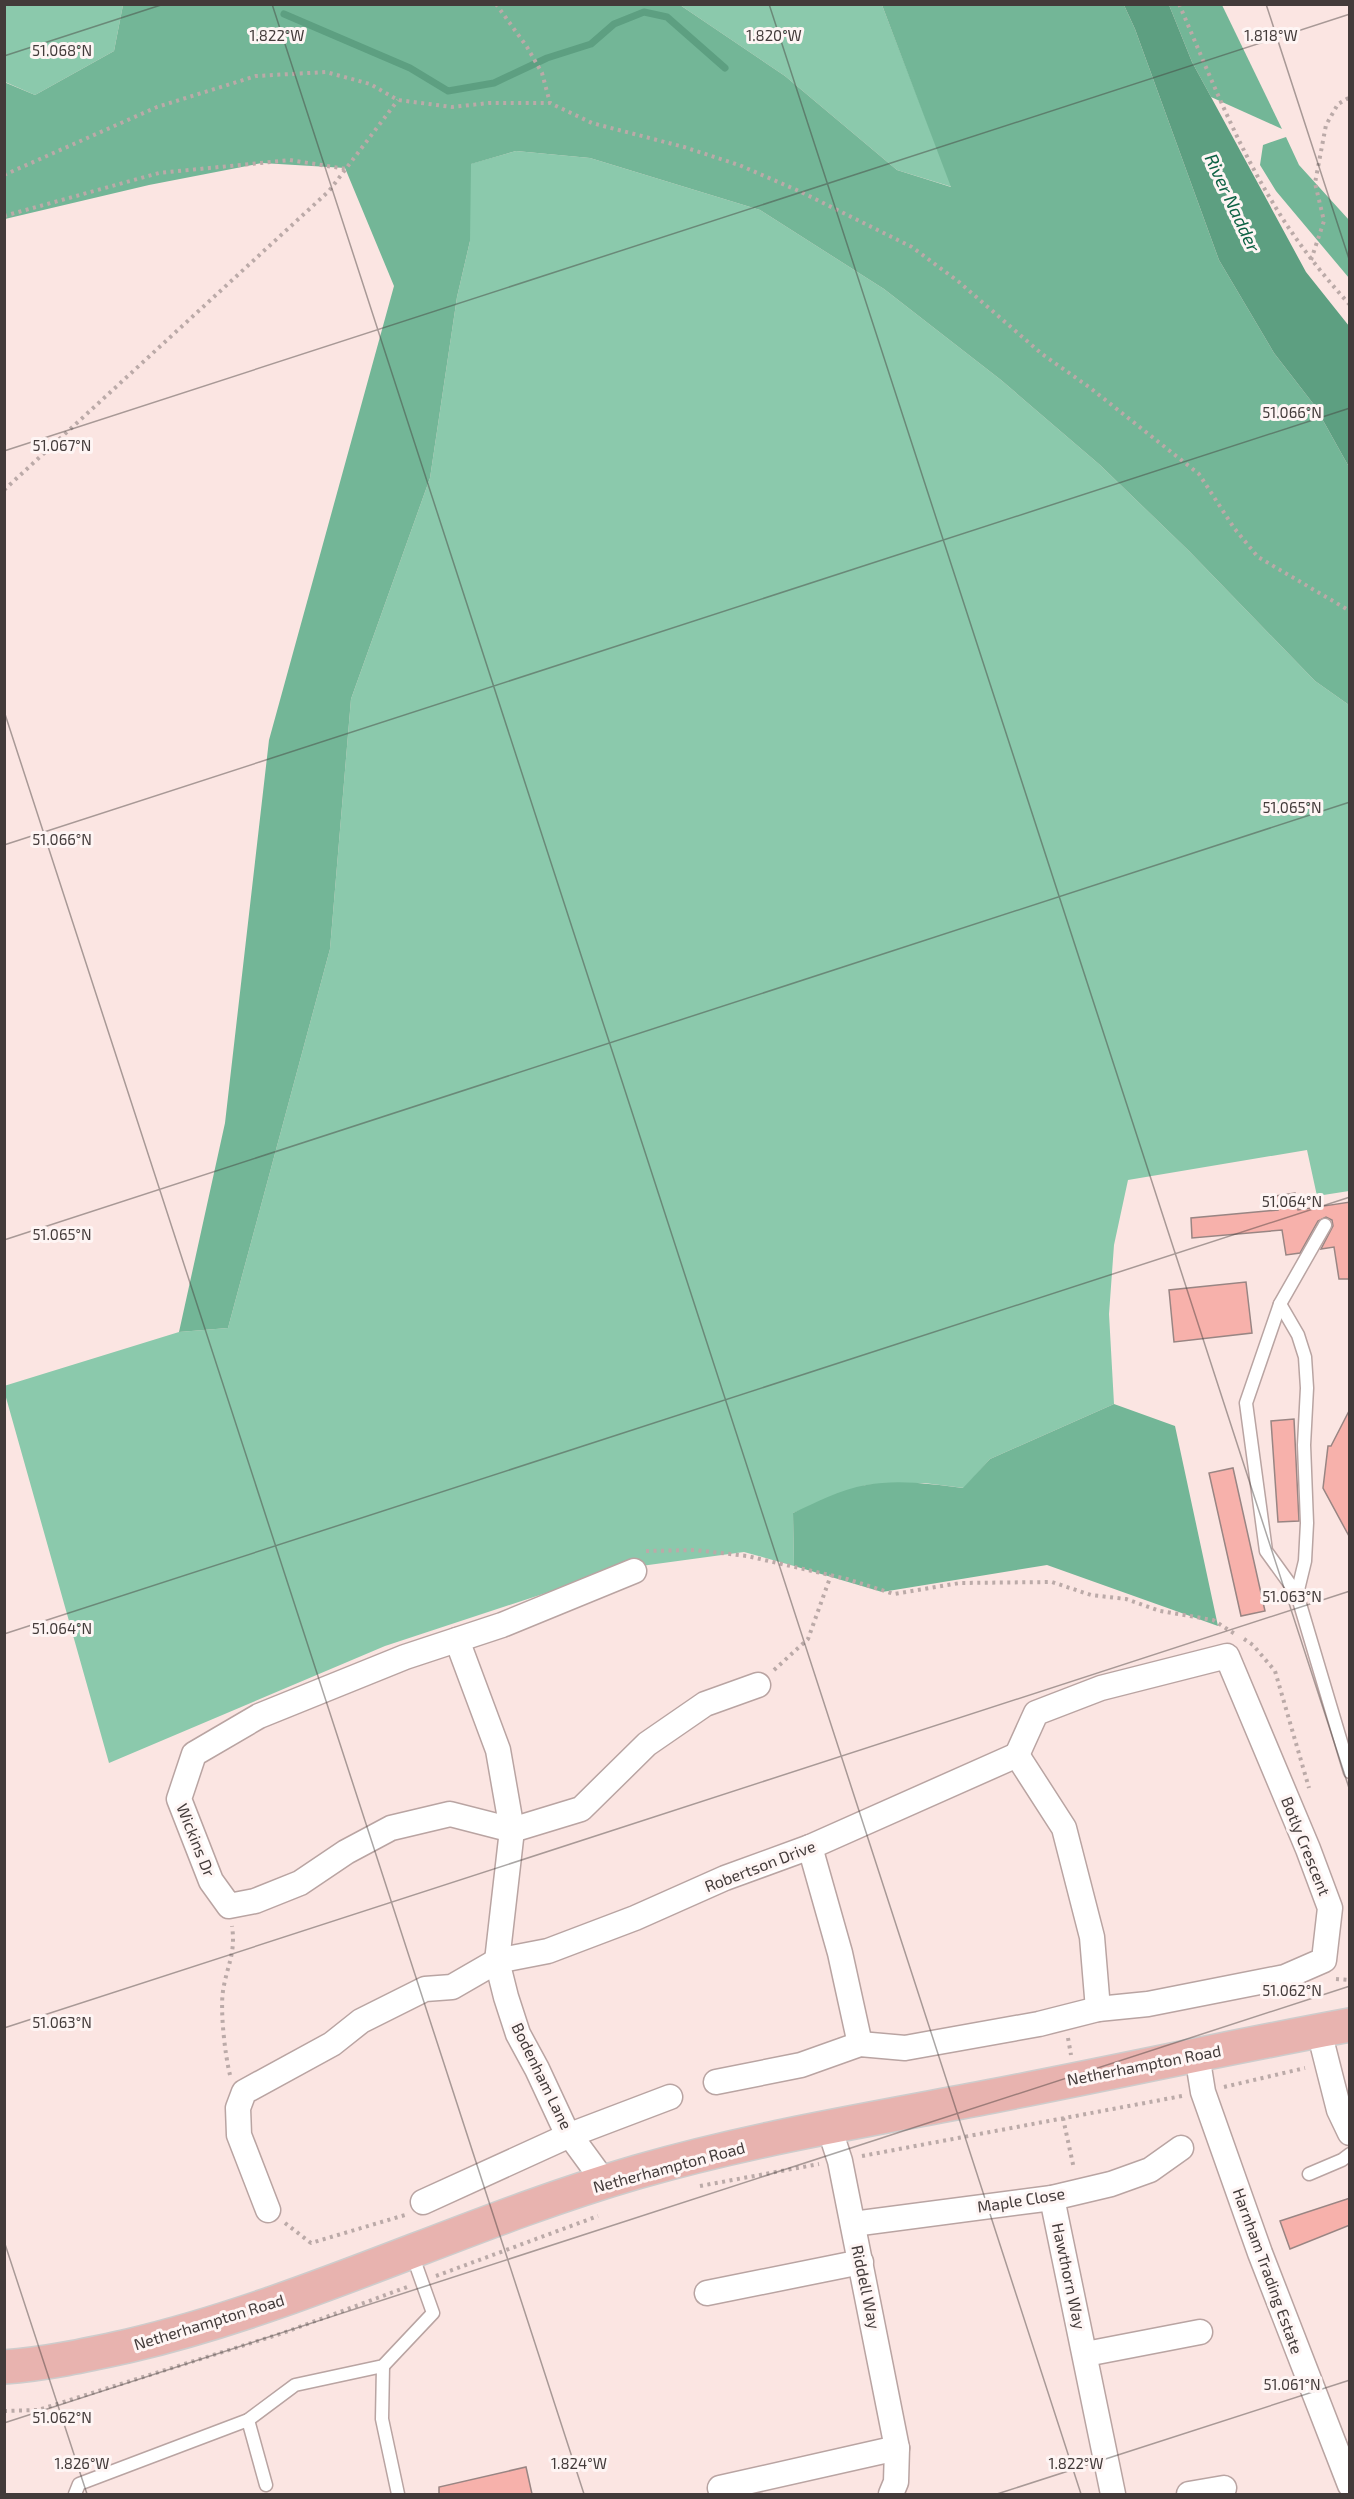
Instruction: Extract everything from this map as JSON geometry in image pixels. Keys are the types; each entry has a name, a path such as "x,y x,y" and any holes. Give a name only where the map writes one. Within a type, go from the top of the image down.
{"main road":[{"name":"Netherhampton Road","path":"4,2367 30,2366 91,2355 171,2336 272,2304 526,2209 603,2199 639,2172 829,2127 1334,2028"}],"street":[{"name":"Wickins Dr","path":"229,1906 212,1881 179,1799 194,1754 259,1716 405,1657 502,1625 634,1570"},
{"path":"457,1640 498,1750 512,1830 498,1961"},
{"name":"Botly Crescent","path":"860,2044 905,2048 1063,2018 1098,2009 1148,2004 1285,1977 1324,1960 1330,1908 1308,1849 1227,1656 1101,1688 1036,1713 1017,1755"},
{"path":"229,1906 255,1901 300,1883 346,1852 391,1828 450,1814 512,1830 581,1809 647,1744 705,1704 758,1685"},
{"path":"1017,1755 1064,1828 1092,1937 1098,2009"},
{"name":"Robertson Drive","path":"238,2108 244,2092 332,2044 361,2021 425,1989 452,1987 498,1961 548,1951 635,1918 725,1878 810,1847 1017,1755"},
{"path":"716,2082 801,2065 860,2044 840,1953 810,1847"},
{"name":"Bodenham Lane","path":"498,1961 518,2034 603,2199"},
{"path":"1334,2028 1327,2063 1339,2110 1350,2133"},
{"name":"Harnham Trading Estate","path":"1197,2055 1203,2092 1260,2253 1350,2485"},
{"path":"423,2202 570,2135 670,2097"},
{"path":"238,2108 238,2135 267,2210"},
{"name":"Riddell Way","path":"829,2127 840,2161 897,2448 896,2482 891,2494"},
{"name":"Maple Close","path":"853,2224 1052,2198 1111,2184 1150,2170 1180,2148"},
{"name":"Hawthorn Way","path":"1052,2198 1086,2354 1113,2494"},
{"path":"707,2293 795,2284 861,2262"},
{"path":"1086,2354 1200,2332"},
{"path":"720,2488 897,2448"},
{"path":"1189,2494 1224,2488"}],"lane":[{"path":"1325,1225 1280,1304 1246,1403 1266,1551 1297,1594 1350,1772"},
{"path":"1280,1304 1298,1335 1305,1357 1307,1388 1304,1445 1307,1523 1305,1561 1297,1594"},
{"path":"1309,2174 1342,2160 1350,2154"},
{"path":"75,2494 79,2484 248,2420 295,2385 383,2366 433,2313 411,2251"},
{"path":"383,2366 382,2419 398,2494"},
{"path":"248,2420 266,2485"}],"path":[{"path":"496,4 543,73 550,103"},
{"path":"1179,4 1242,145 1272,202 1311,261 1350,305"},
{"path":"4,175 157,107 256,76 326,72 370,84 398,100 452,107 489,103 550,103 592,123 684,147 739,165 799,191 912,247 959,282 1042,354 1089,387 1199,474 1234,528 1258,557 1350,611"},
{"path":"1311,261 1324,221 1315,183 1326,124 1338,104 1350,97"},
{"path":"4,490 329,191 398,100"},
{"path":"4,216 159,173 290,160 346,169"},
{"path":"634,1570 639,1552 694,1550 747,1556 831,1575 894,1594 960,1583 1052,1582 1091,1595 1126,1599 1160,1611 1213,1620 1253,1645 1275,1671 1313,1799"},
{"path":"758,1685 808,1639 831,1575"},
{"path":"229,1906 234,1944 223,1992 227,2062 238,2108"},
{"path":"1063,2018 1076,2079"},
{"path":"690,2188 1203,2092 1327,2063"},
{"path":"1063,2118 1078,2191"},
{"path":"4,2411 38,2410 283,2333 422,2282 603,2199"}],"shaded area":[{"path":"5,5 123,5 114,51 35,95 5,82"},
{"path":"123,5 680,5 785,76 897,170 951,187 882,5 1124,5 1135,29 1219,260 1274,353 1315,406 1349,467 1349,705 1315,681 1189,551 1100,465 1001,380 884,289 760,210 590,158 516,151 471,164 470,241 457,297 430,478 351,699 330,949 228,1328 179,1332 225,1123 269,740 394,286 345,168 262,163 149,185 5,219 4,82 35,95 114,51"},
{"path":"680,5 882,5 952,187 897,170 785,76"},
{"path":"1169,5 1222,5 1282,129 1211,97 1192,62"},
{"path":"1286,137 1299,165 1349,220 1349,278 1276,191 1260,165 1263,145"},
{"path":"516,151 590,158 760,210 884,289 1001,380 1100,465 1189,551 1315,681 1349,705 1349,1191 1317,1196 1307,1150 1128,1180 1114,1245 1109,1314 1114,1404 990,1459 964,1488 924,1483 866,1485 793,1513 794,1566 744,1552 619,1569 385,1646 109,1763 4,1386 179,1332 228,1328 330,949 351,699 430,478 457,297 470,241 470,164"},
{"path":"1114,1404 1175,1426 1218,1626 1047,1565 882,1592 794,1566 793,1513 838,1493 878,1483 903,1482 963,1488 990,1459"}],"water":[{"name":"River Nadder","path":"1124,5 1169,5 1192,62 1306,272 1349,326 1349,467 1315,406 1274,353 1219,260 1135,29"}],"building":[{"path":"1295,1193 1298,1210 1350,1202 1350,1279 1339,1279 1334,1247 1321,1249 1333,1226 1332,1220 1326,1217 1318,1221 1300,1253 1286,1255 1282,1230 1192,1238 1191,1218 1278,1210 1276,1196"},
{"path":"1246,1282 1252,1333 1174,1342 1169,1290"},
{"path":"1350,1409 1350,1538 1323,1488 1328,1446 1331,1446"},
{"path":"1294,1419 1299,1521 1278,1522 1271,1421"},
{"path":"1233,1468 1265,1611 1241,1616 1209,1473"},
{"path":"1350,2198 1350,2225 1290,2249 1280,2221"},
{"path":"526,2467 532,2494 439,2494 439,2487"}],"waterway":[{"path":"284,14 410,68 448,91 494,83 547,58 591,44 614,24 644,12 667,17 725,68"}]}
